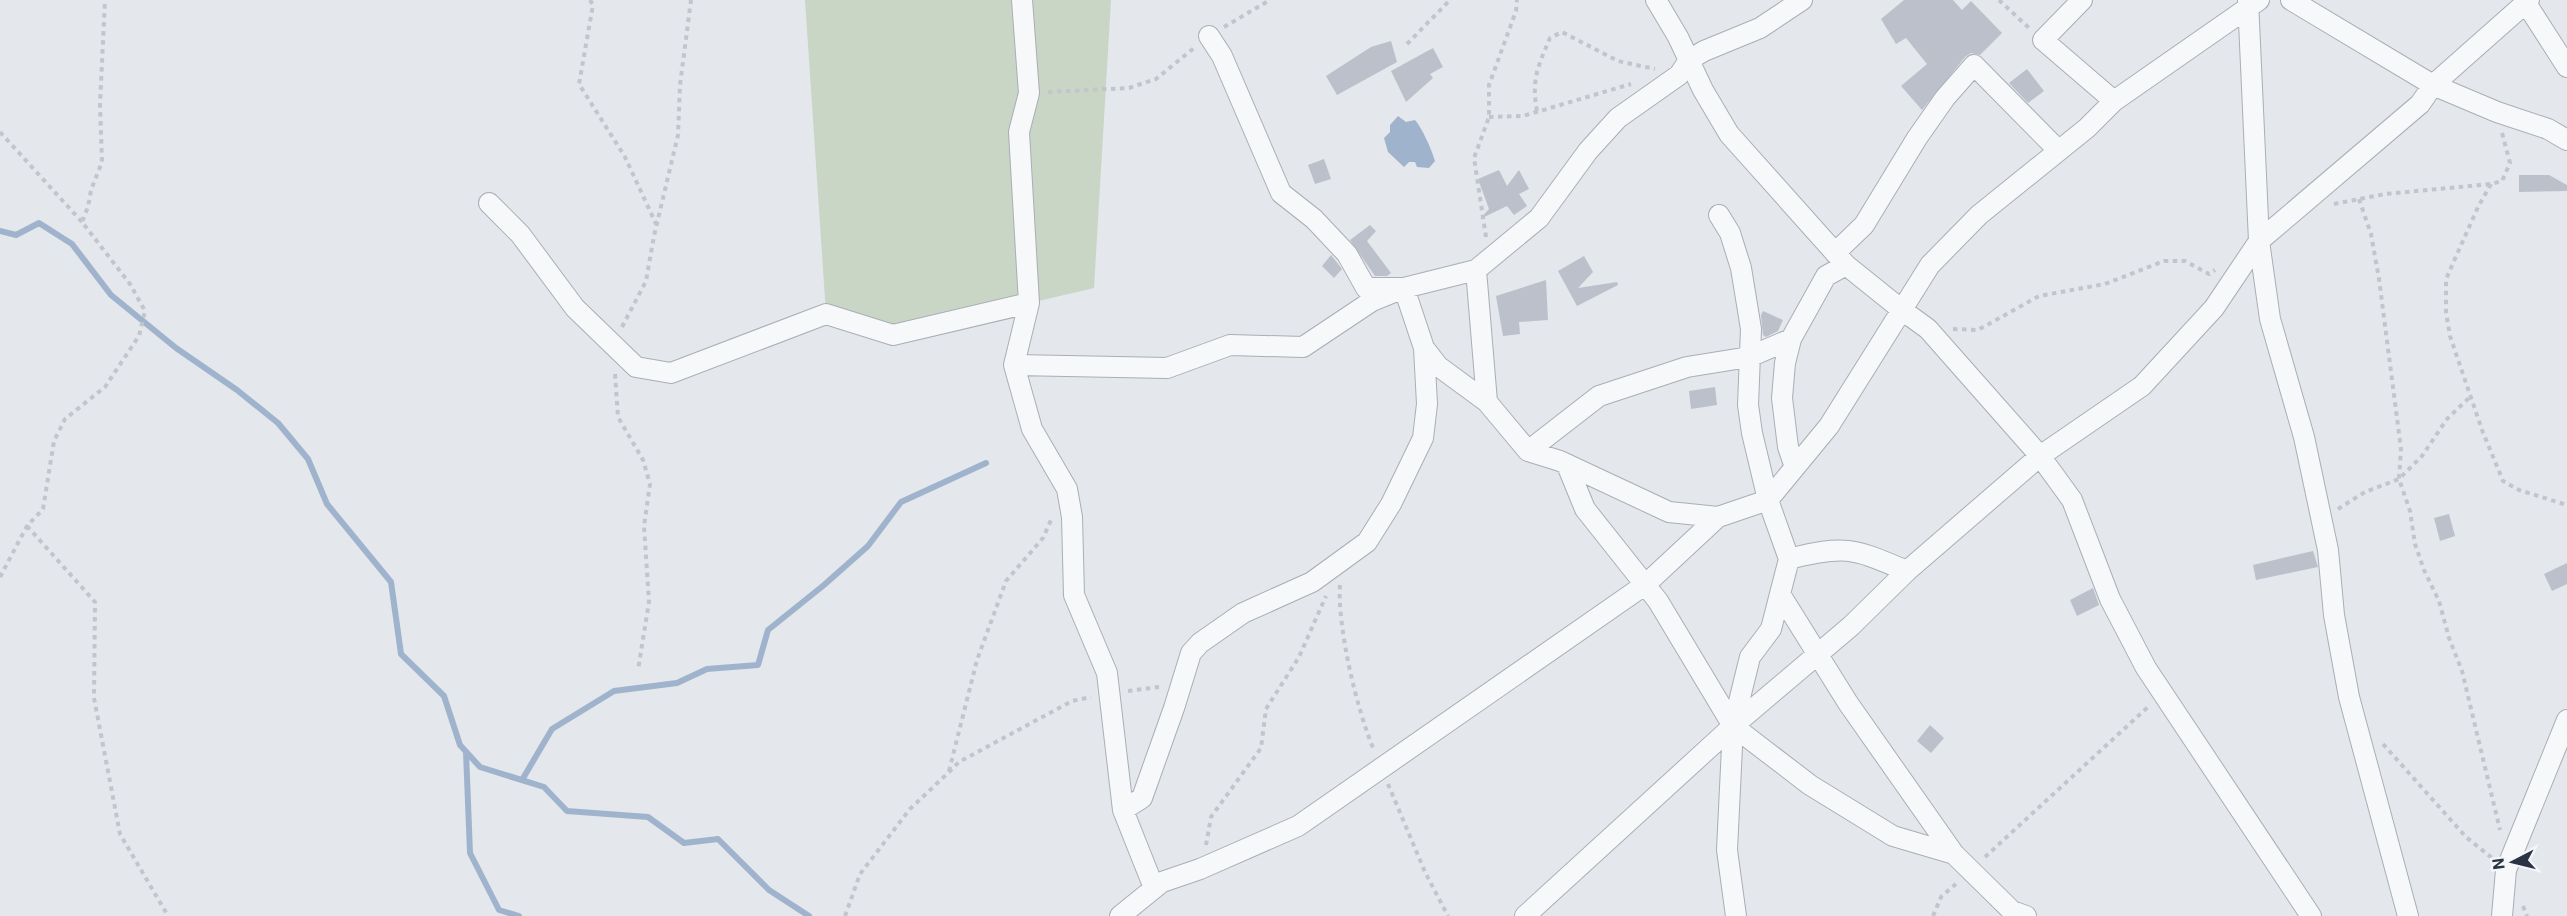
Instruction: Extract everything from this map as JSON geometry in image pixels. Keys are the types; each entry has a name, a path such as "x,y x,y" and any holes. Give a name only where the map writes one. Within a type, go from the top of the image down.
{"street":[{"path":"1022,0 1029,93 1019,132 1029,303 1014,365 1032,429 1067,489 1072,517 1074,594 1107,673 1123,810 1154,888"},
{"path":"1656,0 1684,67 1729,134 1841,259 1928,329 2040,456 2072,500 2110,599 2146,668 2311,916"},
{"path":"1014,365 1167,368 1230,345 1303,346 1372,301 1404,288 1476,270 1539,218 1588,151 1618,118 1704,51 1760,28 1802,0"},
{"path":"2082,0 2043,40 2114,100"},
{"path":"2291,0 2433,85 2497,112 2548,129 2567,140"},
{"path":"1525,916 1732,726 1819,654 1907,571 2040,456 2142,386 2214,308 2259,241 2420,104 2433,85 2526,1 2567,67"},
{"path":"1120,916 1162,882 1200,869 1298,826 1646,584 1718,517 1768,500 1829,426 1930,265 1979,215 2087,128 2114,100 2252,3"},
{"path":"2252,3 2259,241 2270,319 2302,425 2328,550 2334,615 2349,698 2408,916"},
{"path":"1209,36 1222,56 1281,193 1314,219 1347,255 1366,288 1404,288"},
{"path":"1795,467 1788,447 1782,398 1785,363 1791,339 1826,276 1841,259 1864,225 1917,138 1945,98 1974,65 2058,150"},
{"path":"489,203 520,234 575,308 636,367 671,373 826,314 893,335 1029,303"},
{"path":"1719,215 1730,233 1741,268 1751,329 1748,405 1752,433 1768,500 1789,559 1772,629 1750,657 1732,726 1727,850 1736,916"},
{"path":"1476,270 1487,402"},
{"path":"1123,810 1142,798 1191,654 1200,643 1243,613 1312,582 1367,542 1391,504 1423,438 1427,404 1424,348 1404,288"},
{"path":"1528,451 1599,396 1688,367 1749,357 1791,339"},
{"path":"1424,348 1437,366 1487,402 1528,451 1568,465 1669,512 1718,517"},
{"path":"1568,465 1585,509 1658,601 1732,726 1810,786 1893,836 1954,854"},
{"path":"1789,559 1842,549 1861,552 1907,571"},
{"path":"1780,594 1848,703 1954,854 2012,911 2026,916"},
{"path":"2502,916 2506,870 2565,727"}],"path":[{"path":"82,222 102,162 100,104 105,0"},
{"path":"590,0 593,5 579,84 625,157 656,225"},
{"path":"638,670 649,602 644,526 650,484 643,460 618,417 613,344 646,281 656,225 678,135 680,85 691,0"},
{"path":"1029,93 1129,88 1155,79 1209,36 1270,0"},
{"path":"1407,44 1450,0"},
{"path":"1476,270 1487,235 1474,158 1489,117 1489,85 1516,11 1517,0"},
{"path":"1999,0 2043,40"},
{"path":"1537,111 1533,90 1537,68 1550,38 1562,32 1618,61 1684,67"},
{"path":"1489,117 1523,116 1626,85 1637,84"},
{"path":"0,132 82,222 130,284 145,311 139,336 105,387 65,419 54,441 43,509 27,526 0,575"},
{"path":"2491,184 2478,207 2446,279 2446,312 2450,336 2472,395 2482,430 2503,481 2519,490 2567,505"},
{"path":"2359,199 2371,234 2379,279 2401,449 2399,479 2410,511 2415,544 2439,601 2449,638 2462,671 2501,838"},
{"path":"2320,512 2336,510 2365,492 2399,479 2422,456 2447,419 2472,395"},
{"path":"949,772 977,660 1006,581 1042,537 1052,518"},
{"path":"27,526 95,602 94,698 120,834 168,916"},
{"path":"1342,560 1338,606 1366,732 1425,872 1448,916"},
{"path":"1200,869 1211,817 1261,748 1266,709 1299,657 1328,592"},
{"path":"845,916 860,874 910,809 959,762 1072,701 1158,687 1185,675"},
{"path":"1933,916 1941,897 2163,693"},
{"path":"2382,744 2466,837 2506,870"},
{"path":"2519,898 2527,916"}],"green space":[{"path":"805,0 1111,0 1094,288 893,335 826,314"}],"water":[{"path":"1398,116 1406,122 1415,120 1421,128 1435,161 1429,168 1417,167 1415,162 1409,162 1404,167 1388,152 1384,138 1390,132 1390,125"}],"building":[{"path":"1904,0 1953,0 1962,10 1971,1 2002,33 1980,55 1971,53 1965,57 1922,110 1901,86 1927,64 1906,38 1896,44 1881,19"},
{"path":"1391,41 1397,62 1337,95 1326,76 1371,47"},
{"path":"1433,48 1443,67 1430,74 1433,78 1406,102 1391,71"},
{"path":"2027,69 2044,91 2028,103 2009,83"},
{"path":"1324,159 1331,179 1315,184 1308,165"},
{"path":"1499,170 1507,186 1519,170 1529,189 1519,194 1527,206 1514,215 1507,206 1480,219 1489,209 1478,179"},
{"path":"2519,175 2549,175 2567,185 2567,191 2519,192"},
{"path":"1370,225 1376,231 1367,241 1391,273 1387,276 1375,276 1350,240"},
{"path":"1331,255 1342,269 1334,278 1322,266"},
{"path":"1584,256 1593,272 1578,288 1617,282 1618,285 1577,306 1558,271"},
{"path":"1546,280 1548,320 1519,322 1520,334 1503,336 1496,296"},
{"path":"1763,311 1783,320 1778,331 1766,337 1763,335 1761,315"},
{"path":"1715,387 1717,405 1691,409 1689,391"},
{"path":"2449,514 2455,536 2440,541 2434,518"},
{"path":"2313,551 2318,567 2256,580 2253,565"},
{"path":"2567,563 2567,584 2552,591 2544,574"},
{"path":"2093,588 2099,605 2077,616 2070,600"},
{"path":"1930,725 1944,738 1931,753 1917,741"}],"waterway":[{"path":"0,231 16,235 39,223 72,244 111,295 176,348 237,390 278,423 308,459 327,504 391,582 401,654 444,696 460,745 480,767 544,787 567,811 648,817 684,843 718,839 769,890 809,916"},
{"path":"522,780 552,729 614,691 677,683 707,669 758,665 768,630 868,546 901,502 986,463"},
{"path":"466,752 470,853 499,910 519,916"}]}
